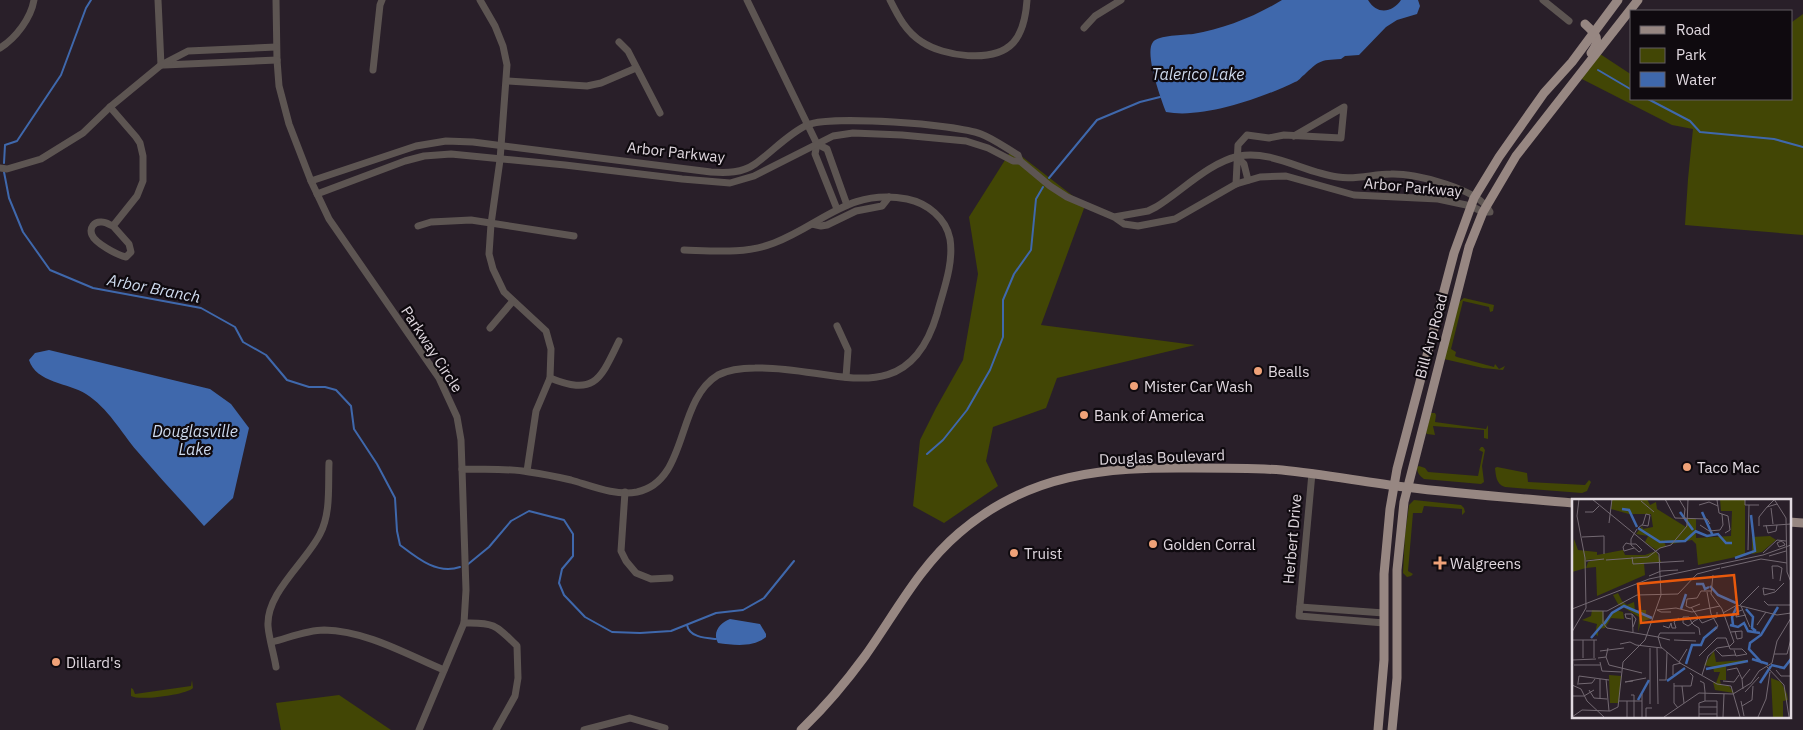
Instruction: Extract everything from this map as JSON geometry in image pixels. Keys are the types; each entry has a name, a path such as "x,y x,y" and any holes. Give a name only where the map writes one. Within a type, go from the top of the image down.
{"main road":[{"name":"Bill Arp Road","path":"1378,730 1384,660 1385,555 1393,486 1454,253 1473,202 1499,157 1544,93 1572,62 1618,0"},
{"name":"Bill Arp Road","path":"1630,10 1638,0"},
{"name":"Bill Arp Road","path":"1392,730 1397,678 1397,570 1401,520 1407,487 1469,247 1484,208 1516,156 1630,10"},
{"path":"1584,69 1588,57 1597,45 1598,40 1585,24"},
{"name":"Douglas Boulevard","path":"801,730 838,690 864,657 913,584 943,548 988,510 1044,484 1069,477 1116,469 1240,469 1312,473 1393,486 1572,503"},
{"path":"1790,522 1803,523"}],"street":[{"path":"0,48 21,28 28,17 34,0"},
{"path":"158,0 161,65"},
{"name":"Parkway Circle","path":"276,0 276,47 279,86 289,124 311,181 329,220 420,349 448,395 457,417 461,440 462,469 466,590 464,623 419,730"},
{"path":"373,70 382,0"},
{"path":"480,0 495,26 503,46 507,65 500,160 491,224 489,254 493,269 504,292 546,331 551,349 550,378 536,411 527,471"},
{"path":"747,0 817,144 827,149 848,205"},
{"path":"890,0 900,20 922,42 952,54 976,56 992,53 1013,43 1024,23 1027,0"},
{"path":"1084,28 1095,16 1121,0"},
{"path":"1543,0 1569,21"},
{"path":"619,42 628,51 660,113"},
{"path":"0,168 7,169 41,159 83,133 110,107 161,65 188,51 276,47"},
{"path":"161,65 277,60"},
{"path":"507,81 587,86 601,83 636,68"},
{"path":"110,107 136,137 140,143 143,156 143,181 136,196 113,226"},
{"path":"1236,184 1238,145 1247,135 1270,138 1284,135 1294,136 1341,138 1344,107 1294,136"},
{"name":"Arbor Parkway","path":"311,181 416,146 446,141 501,145 672,168 724,173 749,168 798,130 808,125 820,122 866,121 923,125 981,134 1018,155 1020,161 1050,186 1067,197 1114,217 1124,224 1138,226 1175,218 1236,184 1260,177 1286,176 1354,195 1473,202"},
{"name":"Arbor Parkway","path":"317,194 388,167 424,156 451,154 565,165 682,180 730,183 754,176 833,136 847,134 872,133 966,141 988,148 1014,161 1020,161"},
{"path":"817,144 814,154 837,209"},
{"name":"Arbor Parkway","path":"1114,217 1148,211 1216,166 1237,157 1250,155 1269,157 1338,178 1412,174 1443,183 1484,208"},
{"path":"1237,157 1244,164 1248,180"},
{"path":"812,224 827,225 856,211 882,206 889,197"},
{"path":"462,469 527,471 571,480 599,489 625,492 637,492 649,487 661,480 672,461 693,404 708,383 729,370 773,367 846,377 878,378 895,374 907,366 923,345 934,325 947,274 951,245 945,225 926,206 908,200 889,197 869,198 837,209 774,243 758,248 733,251 684,250"},
{"path":"418,226 431,222 470,220 574,236"},
{"path":"102,222 113,226 129,244 131,252 126,257 118,255 91,234 91,227 96,223 102,222"},
{"path":"490,328 513,301"},
{"path":"837,326 848,350 846,377"},
{"path":"550,378 573,386 589,385 599,377 619,341"},
{"path":"276,667 268,625 270,609 320,535 326,517 329,463"},
{"name":"Herbert Drive","path":"1312,473 1299,616 1384,623"},
{"path":"625,492 621,551 626,562 636,573 651,579 670,578"},
{"name":"Herbert Drive","path":"1300,607 1384,613"},
{"path":"464,623 484,622 495,626 502,630 517,646 518,678 516,696 496,730"},
{"path":"272,642 322,630 350,632 444,670"},
{"path":"584,730 630,718 665,728"}],"green space":[{"path":"1803,14 1803,235 1685,225 1693,129 1672,125 1578,77 1597,52 1630,74 1630,100 1793,100 1793,21"},
{"path":"1012,149 1073,196 1086,203 1041,325 1195,345 1057,378 1046,408 993,427 986,461 998,486 944,523 913,506 920,440 963,360 978,274 969,217"},
{"path":"1464,298 1494,305 1493,311 1490,312 1489,307 1463,301 1451,349 1456,352 1455,356 1457,357 1494,367 1495,364 1499,369 1505,366 1503,370 1483,368 1444,359 1459,302"},
{"path":"1431,413 1436,415 1435,422 1486,429 1488,425 1488,439 1484,438 1484,430 1433,426 1435,435 1427,434"},
{"path":"1481,447 1485,450 1482,466 1484,482 1481,484 1424,479 1418,473 1417,467 1419,466 1425,468 1428,472 1478,476 1483,452 1479,450"},
{"path":"1495,468 1527,473 1528,482 1585,485 1589,480 1591,482 1587,491 1582,493 1505,487 1497,479"},
{"path":"1414,500 1461,505 1465,512 1462,515 1462,509 1424,506 1422,513 1413,513 1408,571 1413,574 1407,577 1403,573 1405,535 1409,505"},
{"path":"192,680 193,688 189,691 152,698 131,696 131,688 135,694 191,686"},
{"path":"339,695 391,730 281,730 276,703"}],"water":[{"name":"Talerico Lake","path":"1282,0 1368,0 1380,10 1389,10 1401,0 1418,0 1420,6 1417,14 1397,20 1386,27 1359,55 1320,62 1298,81 1282,88 1232,106 1214,110 1197,113 1166,112 1152,66 1151,48 1153,42 1160,38 1205,32 1228,25"},
{"name":"Douglasville Lake","path":"49,350 210,389 231,404 249,428 233,498 204,526 145,461 101,406 79,390 54,382 33,368 29,360 35,353"},
{"path":"730,619 760,624 766,637 749,644 718,643 716,635 718,628"}],"waterway":[{"path":"4,163 5,145 17,141 61,75 86,8 91,0"},
{"name":"Arbor Branch","path":"1598,70 1630,89"},
{"name":"Arbor Branch","path":"1049,178 1097,120 1140,102 1160,97"},
{"name":"Arbor Branch","path":"1650,100 1690,121 1700,132 1774,139 1803,147"},
{"name":"Arbor Branch","path":"4,172 9,198 23,232 50,270 93,288 201,308 235,327 243,342 266,355 287,380 309,387 325,387 336,390 351,406 354,429 377,464 395,498 397,531 400,545 420,560 435,567 443,569 460,567"},
{"name":"Arbor Branch","path":"927,454 943,440 967,410 990,370 1003,337 1003,300 1014,274 1031,250 1036,199 1043,187"},
{"name":"Arbor Branch","path":"467,565 489,547 511,521 529,511 564,520 573,534 573,556 562,569 559,583 564,595 585,617 612,632 640,633 671,631 716,613 743,610 764,598 794,561"},
{"path":"687,625 688,629 694,634 716,639"}],"place":[{"name":"Bealls","path":"1258,371"},
{"name":"Mister Car Wash","path":"1134,386"},
{"name":"Bank of America","path":"1084,415"},
{"name":"Taco Mac","path":"1687,467"},
{"name":"Golden Corral","path":"1153,544"},
{"name":"Truist","path":"1014,553"},
{"name":"Walgreens","path":"1440,563"},
{"name":"Dillard's","path":"56,662"}]}
